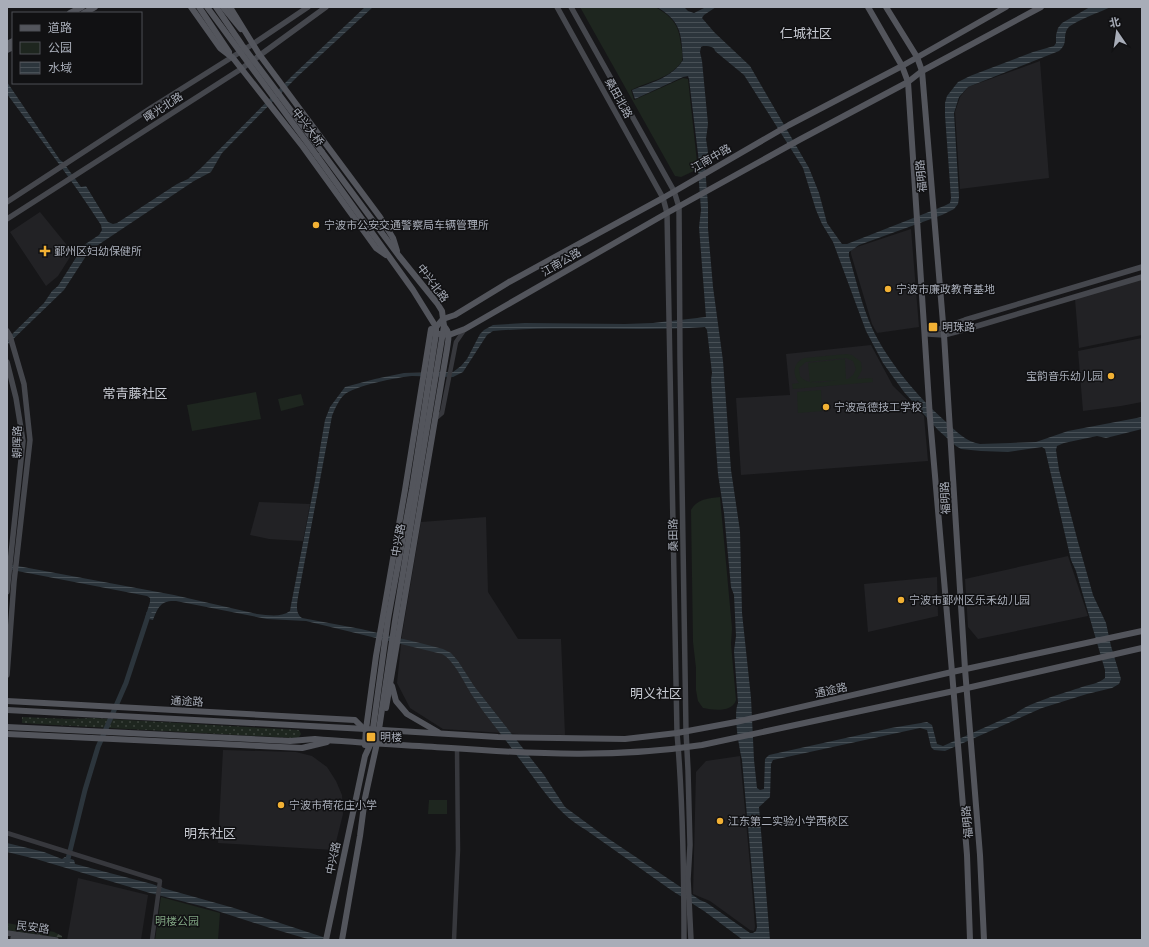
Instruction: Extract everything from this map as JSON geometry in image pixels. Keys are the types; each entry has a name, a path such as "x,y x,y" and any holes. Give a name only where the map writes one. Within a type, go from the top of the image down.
{"main road":[{"path":"72,12 82,7"},
{"path":"86,12 95,7"},
{"path":"191,7 220,48 233,58"},
{"path":"200,7 233,58 303,147 376,248 392,260"},
{"name":"中兴大桥","path":"207,7 399,256"},
{"name":"中兴大桥","path":"216,7 392,260"},
{"path":"223,7 254,44"},
{"path":"230,7 259,54 380,217 393,238 399,256"},
{"name":"曙光北路","path":"7,202 151,108 233,58 308,7"},
{"name":"曙光北路","path":"7,219 241,68 326,7"},
{"name":"桑田北路","path":"557,7 662,198"},
{"name":"桑田北路","path":"571,7 674,191"},
{"name":"福明路","path":"868,7 902,66 908,82 934,465 959,754 970,940"},
{"name":"福明路","path":"886,7 917,57 922,71 944,327 966,688 980,855 984,940"},
{"name":"江南中路","path":"440,334 436,327 509,282 662,198 776,132 902,66 1006,7"},
{"path":"908,82 922,71 1041,7"},
{"name":"江南公路","path":"440,334 465,329 710,189 908,82"},
{"name":"桑田路","path":"674,191 680,206 680,334 686,731 690,844 685,879"},
{"name":"桑田路","path":"662,198 667,213 677,733 685,879"},
{"name":"中兴北路","path":"399,256 437,303 442,311 444,323"},
{"name":"中兴北路","path":"392,260 436,327"},
{"path":"925,334 1142,267"},
{"path":"925,334 944,335 1142,277"},
{"path":"397,623 435,419 432,379 440,334 428,314"},
{"name":"中兴路","path":"374,743 365,729 376,656 412,490 440,334 444,323"},
{"name":"朝晖路","path":"9,336 24,384 30,440 14,551"},
{"name":"朝晖路","path":"7,362 16,398 23,441 11,581 7,675"},
{"name":"中兴路","path":"378,730 389,660 397,623 432,379"},
{"name":"朝晖路","path":"7,592 11,581"},
{"name":"中兴路","path":"342,938 360,836 365,798 374,758 374,743 391,683 385,618"},
{"name":"通途路","path":"7,710 498,737 625,739 677,733 736,722 965,669 1142,631"},
{"path":"7,727 290,741 315,739 570,755 678,749 954,691 1142,648"},
{"path":"391,683 396,701 407,714 443,734"},
{"name":"通途路","path":"7,701 355,720 365,729"},
{"path":"7,734 302,748 335,741"},
{"name":"中兴路","path":"327,937 365,756 374,743"},
{"path":"685,879 691,940"},
{"path":"684,940 687,905"},
{"name":"民安路","path":"7,933 56,940"},
{"name":"民安路","path":"7,937 28,940"}],"street":[{"path":"435,419 442,413 456,342 465,329"},
{"path":"454,940 458,850 457,749"},
{"path":"7,833 160,882 152,940"}],"shaded area":[{"path":"1040,61 1049,178 960,189 955,112 960,97 968,87"},
{"name":"鄞州区妇幼保健所","path":"40,212 66,244 70,257 58,276 46,286 10,232"},
{"name":"宁波市廉政教育基地","path":"911,229 919,327 877,333 872,324 851,254 851,249"},
{"path":"1142,278 1142,335 1079,348 1075,299"},
{"name":"宝韵音乐幼儿园","path":"1142,338 1142,402 1083,411 1078,351"},
{"name":"宁波高德技工学校","path":"871,345 893,386 924,416 928,461 741,475 736,398 790,395 786,354"},
{"path":"259,502 310,504 303,541 269,539 250,535"},
{"path":"486,517 488,592 518,639 561,639 565,735 518,734 443,729 410,708 397,683 402,635 421,522"},
{"path":"1068,556 1088,616 978,639 968,627 965,579"},
{"name":"宁波市鄞州区乐禾幼儿园","path":"937,577 938,616 868,632 864,584"},
{"name":"宁波市荷花庄小学","path":"223,750 296,752 312,756 327,767 336,781 342,795 343,814 334,850 218,843"},
{"name":"江东第二实验小学西校区","path":"740,756 751,876 755,927 754,931 750,930 710,901 693,894 696,772 706,761"},
{"path":"78,878 148,895 141,940 67,940"}],"green space":[{"path":"580,7 655,7 666,14 674,22 679,32 682,61 672,72 665,76 631,90 634,100 683,78 688,79 697,162 696,170 681,177 675,176"},
{"path":"847,354 852,355 861,362 862,370 857,379 872,378 873,382 793,389 792,384 799,383 795,376 796,366 800,360 804,358","holes":["846,358 853,361 856,369 853,375 846,379 845,359 808,363 810,382 800,376 799,368 806,362"]},
{"path":"821,390 822,411 798,413 797,392"},
{"path":"256,392 261,419 192,431 187,405"},
{"path":"301,394 304,405 281,411 278,399"},
{"path":"720,497 732,628 731,644 736,700 731,707 717,710 703,708 698,701 696,690 696,668 693,642 691,510 700,501"},
{"path":"22,717 69,719 93,718 299,730 301,734 299,737 294,738 22,723"},
{"path":"429,800 447,800 447,814 428,814"},
{"name":"明楼公园","path":"161,897 220,913 218,940 155,940"},
{"path":"7,923 54,932 62,936 62,938 7,930"}],"water":[{"path":"365,7 373,7 297,77 222,153 211,172 194,181 92,249 64,290 7,345 7,339 44,303 52,291 58,286 84,245 99,235 102,230 101,225 79,192 7,94 7,82 60,160 81,187 86,186 108,222 113,224 117,223 177,184 188,179 201,168 292,76"},
{"path":"657,7 684,7 688,11 694,13 706,7 716,7 702,18 714,32 750,66 809,168 819,193 827,223 842,244 847,244 950,203 951,198 945,103 947,96 958,82 1033,52 1054,46 1056,43 1058,28 1062,23 1090,7 1111,7 1081,20 1068,28 1065,34 1064,45 1059,51 968,87 959,97 954,113 959,197 958,204 954,209 942,215 859,245 849,252 849,256 868,320 886,354 924,401 957,432 970,441 980,444 1036,442 1068,431 1142,417 1142,429 1106,438 1097,436 1064,443 1057,446 1056,450 1059,470 1093,595 1106,623 1121,679 1119,684 1112,688 1042,708 945,751 934,750 931,747 927,730 920,728 773,760 771,764 770,797 759,807 770,940 743,940 704,911 671,890 565,815 541,788 479,705 451,662 442,654 306,621 267,619 176,601 163,603 153,620 145,618 150,602 150,598 147,596 7,569 7,564 174,595 257,614 274,616 282,615 290,611 325,420 330,407 345,387 404,373 453,372 467,359 480,334 493,325 525,323 653,323 706,317 699,227 701,210 698,170 699,162 689,79 688,76 683,77 635,99 632,90 667,76 683,60 679,29 671,18","holes":["701,47 712,47 744,75 803,168 816,210 822,224 833,242 866,331 883,363 904,392 938,430 961,449 1008,452 1042,447 1045,449 1071,560 1076,571 1105,670 1105,678 1102,680 1097,683 1037,702 1015,714 943,746 937,744 932,725 927,722 891,728 769,755 765,759 764,789 760,790 757,788 751,698 742,613 740,531 731,470 723,361 713,287 708,229 705,166 708,152 706,139 708,124 700,52","705,327 707,330 712,373 711,380 718,474 724,513 731,587 734,595 736,636 734,651 738,703 736,722 742,760 757,927 756,931 753,933 750,933 603,835 565,807 544,775 474,686 451,653 443,649 361,629 302,618 298,614 297,608 332,416 338,402 344,395 366,385 397,378 412,376 453,377 463,372 487,335 493,331 520,329 652,329"]},
{"path":"7,843 44,852 62,859 65,857 74,860 75,864 152,884 234,908 332,940 311,940 205,907 150,893 36,859 7,852"}],"waterway":[{"path":"67,863 85,790 98,747 126,683 149,613"}],"place":[{"name":"宁波市公安交通警察局车辆管理所","path":"316,225"},
{"name":"鄞州区妇幼保健所","path":"45,251"},
{"name":"宁波市廉政教育基地","path":"888,289"},
{"name":"明珠路","path":"933,327"},
{"name":"宝韵音乐幼儿园","path":"1111,376"},
{"name":"宁波高德技工学校","path":"826,407"},
{"name":"宁波市鄞州区乐禾幼儿园","path":"901,600"},
{"name":"明楼","path":"371,737"},
{"name":"宁波市荷花庄小学","path":"281,805"},
{"name":"江东第二实验小学西校区","path":"720,821"}],"district":[{"name":"仁城社区","path":"806,33"},
{"name":"常青藤社区","path":"135,393"},
{"name":"明义社区","path":"656,693"},
{"name":"明东社区","path":"210,833"}]}
